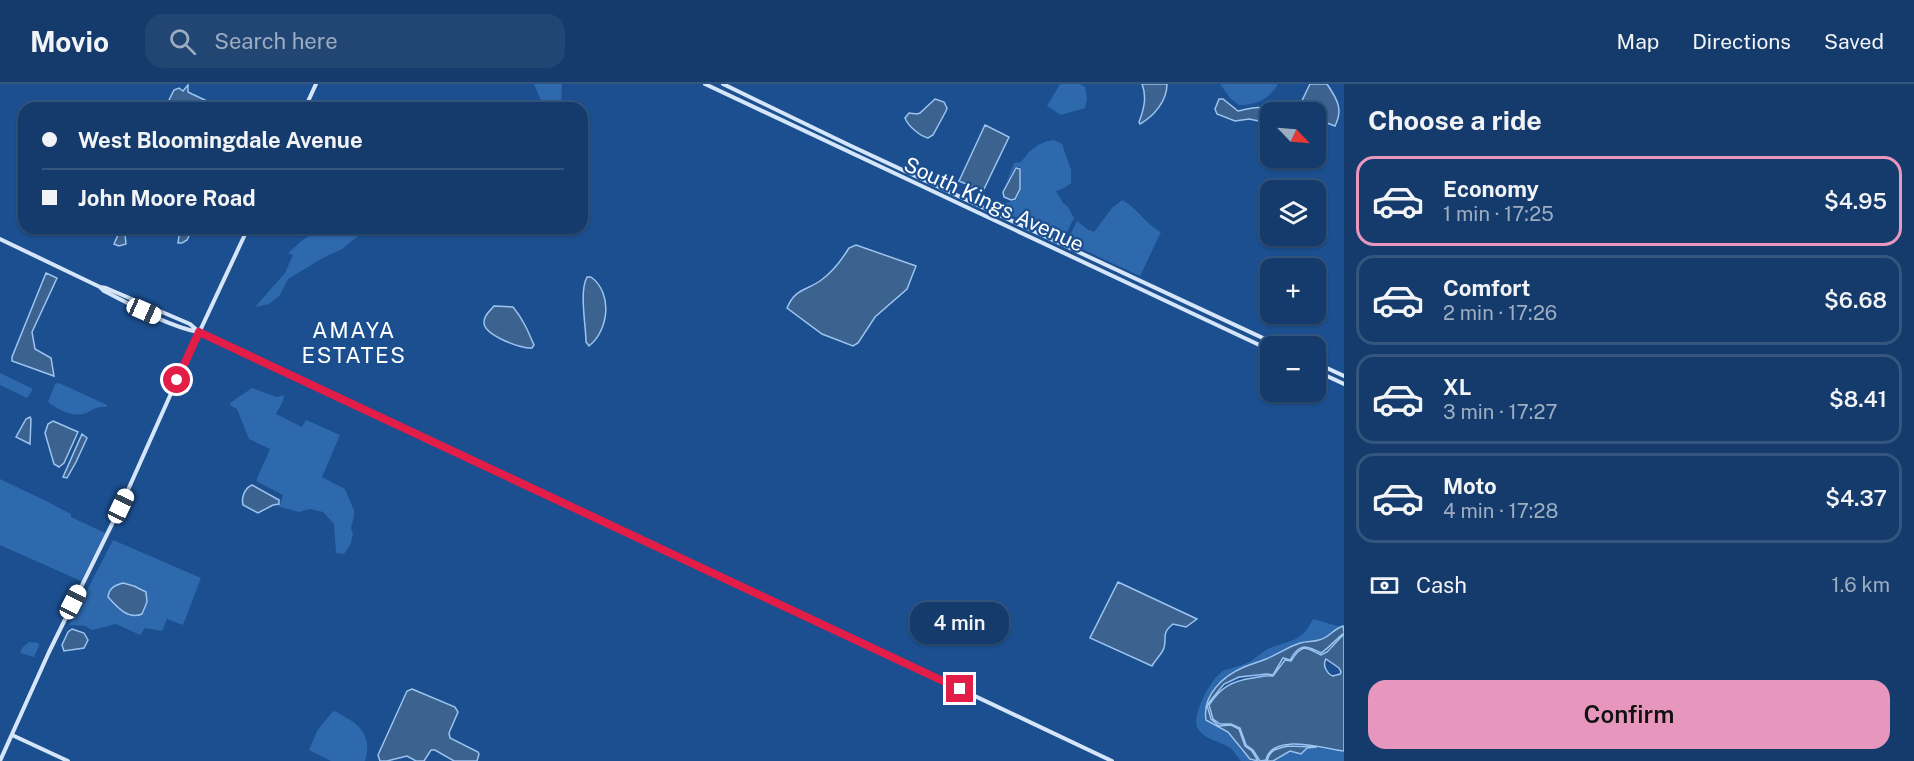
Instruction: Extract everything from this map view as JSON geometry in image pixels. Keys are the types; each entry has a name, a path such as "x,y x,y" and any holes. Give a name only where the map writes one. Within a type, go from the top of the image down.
{"main road":[{"path":"308,102 316,84"},
{"name":"South Kings Avenue","path":"705,84 1260,345"},
{"name":"South Kings Avenue","path":"723,84 1260,337"},
{"path":"0,761 64,618 119,510 184,363 245,234"},
{"path":"0,239 163,319 187,330 199,332 1112,761"},
{"path":"1160,298 1162,292"},
{"path":"1326,368 1344,376"},
{"path":"1326,376 1344,384"},
{"path":"12,735 68,761"}],"shaded area":[{"path":"534,84 562,84 561,102 542,102"},
{"path":"1060,84 1080,84 1085,87 1087,99 1085,108 1061,115 1047,106"},
{"path":"1142,84 1167,84 1165,96 1159,107 1140,124 1145,98"},
{"path":"1220,84 1278,84 1271,94 1262,100 1239,105 1230,98"},
{"path":"1310,84 1327,84 1339,108 1335,126 1326,123 1326,102 1301,102"},
{"path":"188,85 188,92 209,102 168,102 174,90 179,88 183,91"},
{"path":"935,99 944,102 947,108 933,135 928,138 915,130 905,118 909,113 920,113"},
{"path":"1219,99 1223,99 1238,111 1260,108 1260,121 1249,119 1235,121 1217,114 1215,109"},
{"path":"985,125 1009,137 983,191 959,181"},
{"path":"1054,140 1062,144 1071,170 1071,183 1056,191 1074,218 1063,240 999,209 1003,204 1016,200 1021,189 1020,167 1015,167 1005,185 1014,163 1021,162 1039,144"},
{"path":"1016,168 1020,169 1020,189 1015,199 1011,200 1004,197 1003,192"},
{"path":"1122,200 1161,232 1140,276 1067,242 1077,221 1094,232 1112,208"},
{"path":"118,234 125,234 126,244 119,246 114,244"},
{"path":"190,234 182,243 178,243 179,236"},
{"path":"314,234 391,234 358,236 342,249 288,279 280,295 269,304 255,307 285,273 293,255 288,253"},
{"path":"856,245 916,266 907,289 875,317 858,343 853,346 822,334 787,308 793,297 825,278 849,248"},
{"path":"46,273 57,278 32,332 35,349 51,358 54,376 12,361"},
{"path":"587,277 591,277 603,292 606,312 601,331 589,346 586,342 583,300"},
{"path":"494,306 513,307 534,345 532,348 512,344 485,327 486,315"},
{"path":"0,373 33,389 27,398 0,385"},
{"path":"59,383 107,405 76,415 61,410 48,402 55,384"},
{"path":"252,388 277,397 284,395 276,414 302,427 306,420 340,435 322,477 345,489 354,510 351,543 344,554 336,553 334,524 323,512 310,509 299,512 277,506 280,505 283,495 256,481 270,449 249,439 237,409 230,405"},
{"path":"30,417 30,444 16,437 26,419"},
{"path":"53,421 78,432 64,463 59,467 54,464 45,433 48,424"},
{"path":"82,434 87,438 67,478 63,477"},
{"path":"0,479 105,533 81,581 0,545"},
{"path":"252,485 279,500 279,504 258,513 243,505 244,493"},
{"path":"113,540 201,578 183,625 167,619 162,631 145,628 140,635 116,624 92,630 85,626 70,625 68,627"},
{"path":"1118,582 1197,619 1186,627 1173,624 1169,627 1163,650 1152,666 1090,638"},
{"path":"123,583 146,592 147,602 142,614 127,614 108,597 113,587"},
{"path":"1313,619 1341,627 1321,640 1294,647 1230,674 1213,689 1205,709 1213,724 1228,732 1252,761 1241,761 1229,747 1201,733 1196,723 1197,715 1204,697 1220,673 1248,663 1270,648 1295,639 1305,632"},
{"path":"1343,626 1344,633 1321,653 1307,647 1300,648 1290,660 1283,658 1273,675 1239,677 1224,684 1207,705 1211,719 1219,726 1231,725 1239,729 1245,746 1252,751 1258,761 1250,759 1228,732 1206,720 1207,702 1211,695 1222,681 1236,671 1303,642 1322,639"},
{"path":"72,629 84,633 88,640 84,648 64,651 62,645 68,632"},
{"path":"1344,634 1344,751 1288,744 1278,746 1270,751 1266,760 1260,761 1253,750 1246,745 1240,728 1231,724 1220,724 1213,719 1209,705 1218,694 1233,683 1273,676 1285,660 1291,661 1298,651 1304,648 1321,655 1327,652","holes":["1326,659 1339,668 1340,674 1331,675 1325,666"]},
{"path":"29,642 38,643 39,646 34,657 20,653"},
{"path":"412,689 455,707 458,712 449,733 450,738 478,752 477,761 454,761 431,750 424,761 416,761 407,756 380,761 378,755 407,691"},
{"path":"333,711 360,727 367,743 365,761 331,761 309,750 317,731"},
{"path":"1288,746 1317,747 1307,748 1301,754 1290,751 1273,761 1267,761 1272,752"},
{"path":"1312,747 1344,752 1344,761 1273,761 1286,753"}],"district":[{"name":"AMAYA ESTATES","path":"354,342"}],"route":[{"path":"177,380 199,332 960,689"}]}
